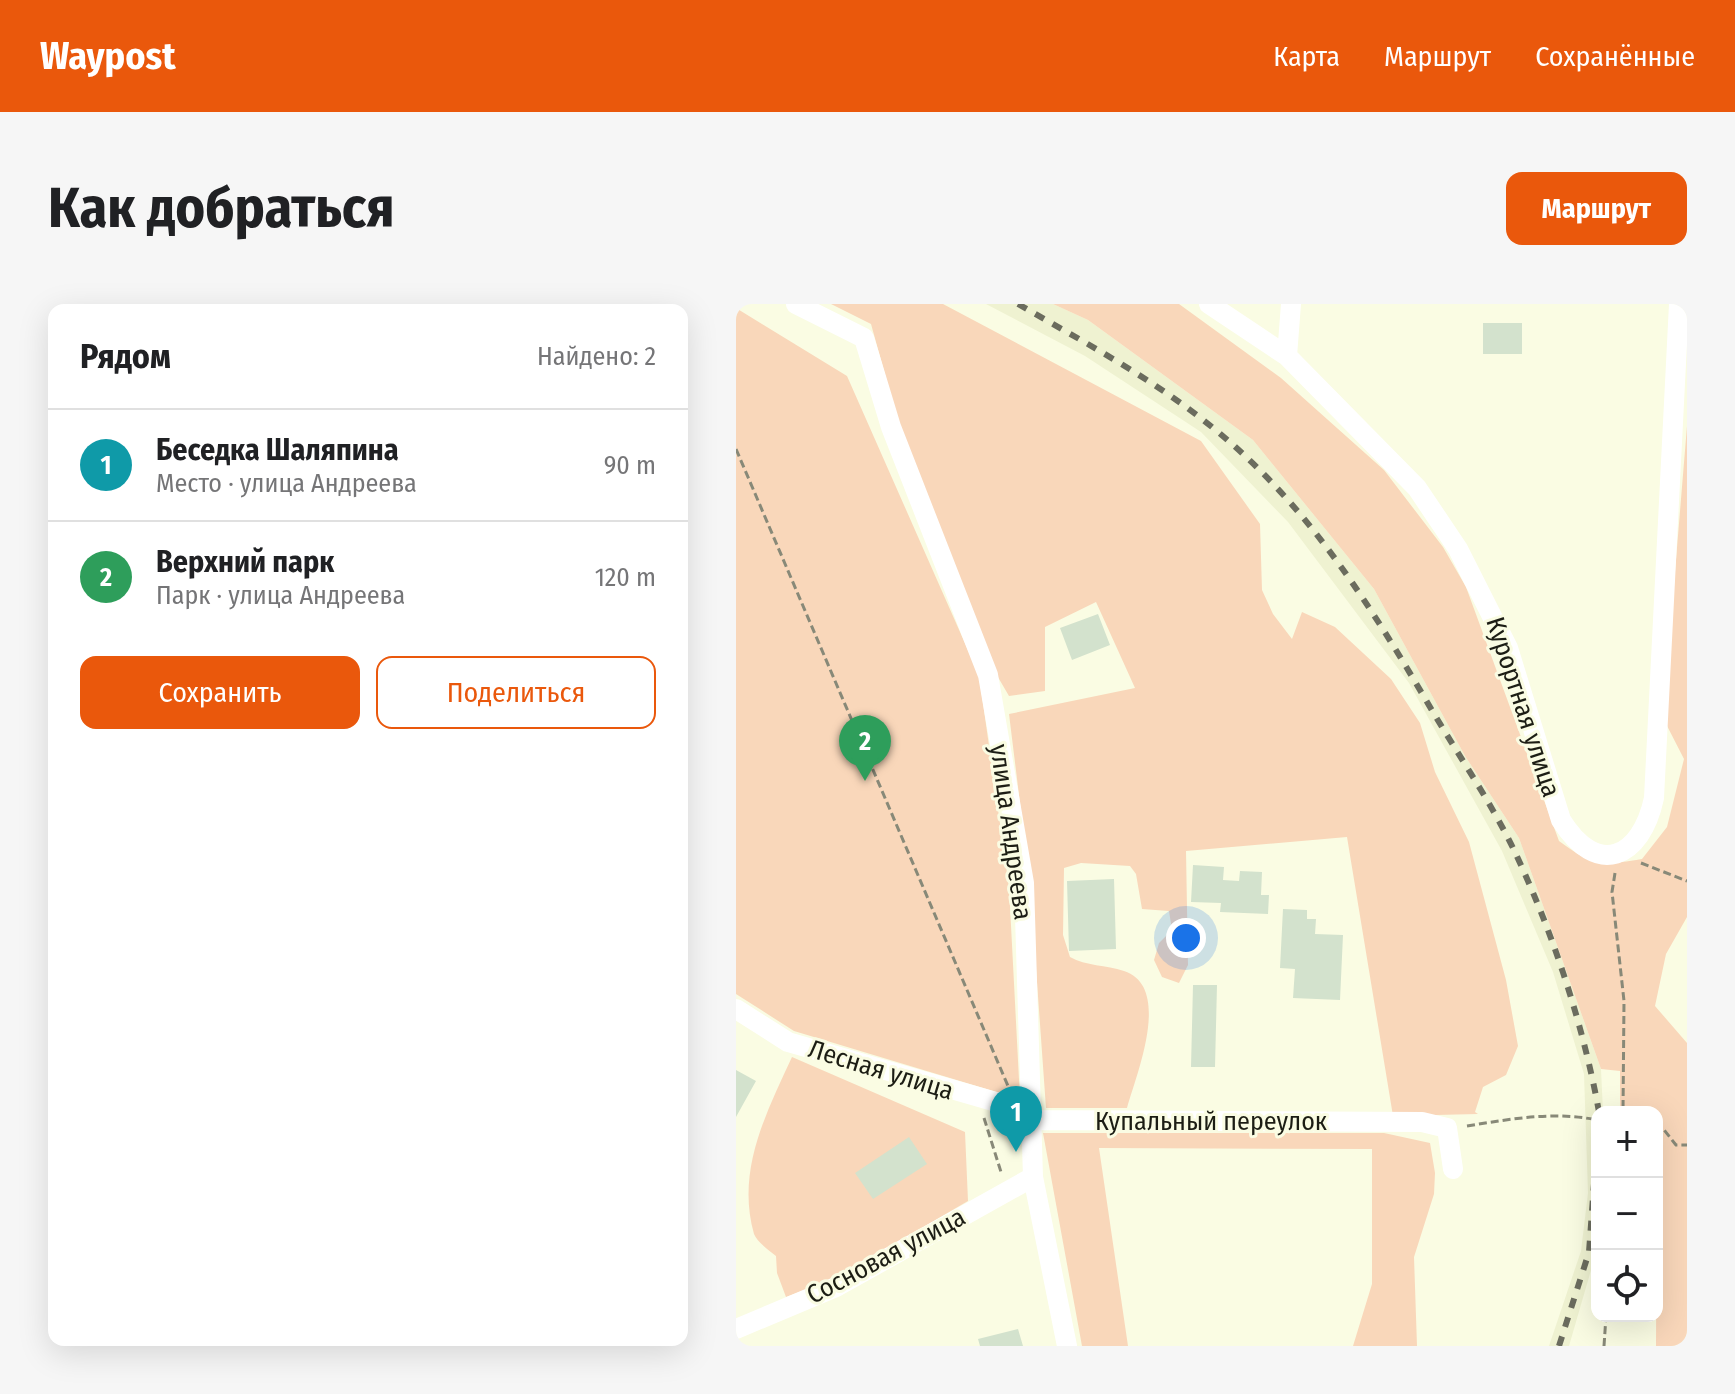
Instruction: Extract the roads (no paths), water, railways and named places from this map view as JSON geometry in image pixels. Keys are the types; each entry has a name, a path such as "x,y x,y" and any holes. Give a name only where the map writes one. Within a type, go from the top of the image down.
{"street":[{"name":"улица Андреева","path":"796,304 864,338 891,427 988,675 1024,883 1023,1114 1067,1346"},
{"name":"Курортная улица","path":"1209,304 1287,356 1417,488 1458,549 1508,648 1561,820 1576,844 1598,855 1617,854 1639,838 1650,817 1679,304"},
{"path":"1287,356 1291,304"},
{"name":"Лесная улица","path":"736,1009 788,1042 1023,1114"},
{"name":"Купальный переулок","path":"1023,1114 1392,1121 1447,1128 1453,1169"},
{"name":"Сосновая улица","path":"736,1329 836,1287 1033,1177"}],"railway":[{"path":"1018,304 1142,377 1212,427 1278,489 1334,557 1407,668 1513,848 1541,911 1565,977 1598,1106"},
{"path":"1559,1346 1589,1252 1594,1178"}],"place":[{"name":"Верхний парк","path":"865,781"},
{"name":"Беседка Шаляпина","path":"1016,1152"}]}
